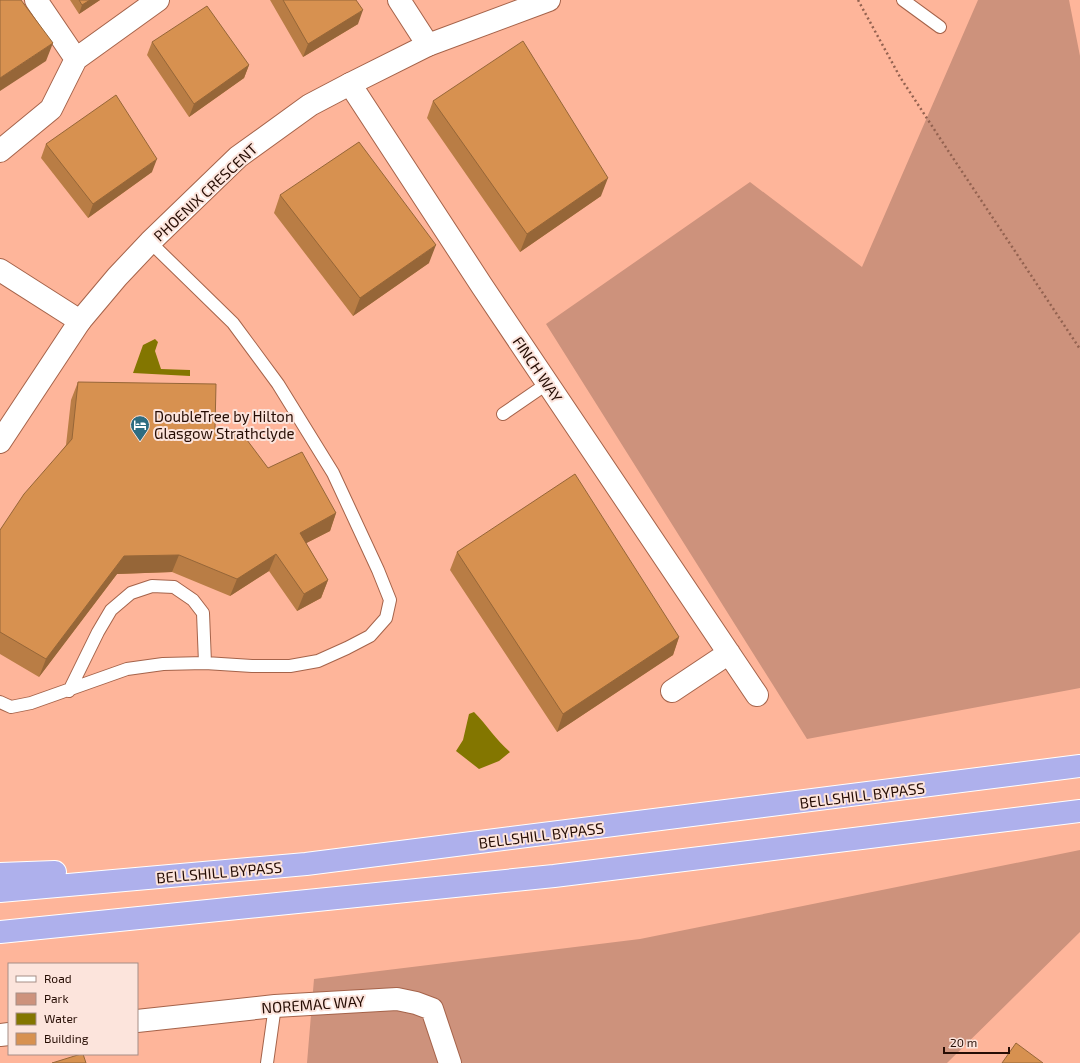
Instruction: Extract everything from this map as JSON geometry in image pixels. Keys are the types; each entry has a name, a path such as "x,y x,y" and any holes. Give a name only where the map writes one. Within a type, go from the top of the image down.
{"highway":[{"name":"BELLSHILL BYPASS","path":"0,891 306,864 1080,766"},
{"path":"0,932 554,876 1080,811"},
{"path":"0,874 306,864"}],"street":[{"path":"36,0 76,59"},
{"path":"0,151 51,109 76,59 158,0"},
{"path":"399,0 428,45"},
{"name":"PHOENIX CRESCENT","path":"0,442 80,321 117,277 150,242 238,157 310,105 350,84 428,45 549,0"},
{"name":"FINCH WAY","path":"350,84 757,695"},
{"path":"0,270 80,321"},
{"path":"672,691 728,653"},
{"name":"NOREMAC WAY","path":"138,1021 275,1006 397,999 416,1003 432,1009 450,1063"}],"lane":[{"path":"903,0 940,27"},
{"path":"0,702 11,707 32,703 127,669 163,664 205,663 252,666 290,666 318,661 370,636 386,618 390,600 378,570 333,473 278,384 233,323 150,242"},
{"path":"503,414 548,383"},
{"path":"69,691 98,632 111,610 131,593 152,586 174,587 194,600 203,613 205,663"},
{"path":"267,1063 275,1006"}],"path":[{"path":"858,0 900,77 946,149 1080,349"}],"green space":[{"path":"978,0 1069,0 1080,56 1080,688 807,739 546,324 750,182 862,267"},
{"path":"1080,850 1080,932 947,1063 307,1063 314,979 640,939"}],"water":[{"path":"155,339 158,342 155,351 161,369 190,370 190,376 133,373 143,345"},
{"path":"474,712 500,743 510,752 499,761 479,769 456,751 463,740 469,714"}],"building":[{"path":"0,0 21,0 53,43 0,78"},
{"path":"79,0 90,0 82,5"},
{"path":"283,0 356,0 363,10 308,44"},
{"path":"207,6 249,65 194,104 152,42"},
{"path":"523,41 608,178 527,234 433,101"},
{"path":"116,95 157,159 93,204 46,144"},
{"path":"359,142 436,245 360,298 280,195"},
{"path":"78,382 216,384 215,429 241,432 268,468 302,452 336,513 300,533 328,580 304,594 276,554 237,579 179,555 124,556 46,659 0,632 0,530 24,494 72,439"},
{"path":"575,474 679,637 563,714 457,552"},
{"path":"1016,1043 1043,1063 1002,1063"},
{"path":"78,1055 83,1055 86,1063 52,1063"}],"place":[{"name":"DoubleTree by Hilton Glasgow Strathclyde","path":"140,442"}]}
